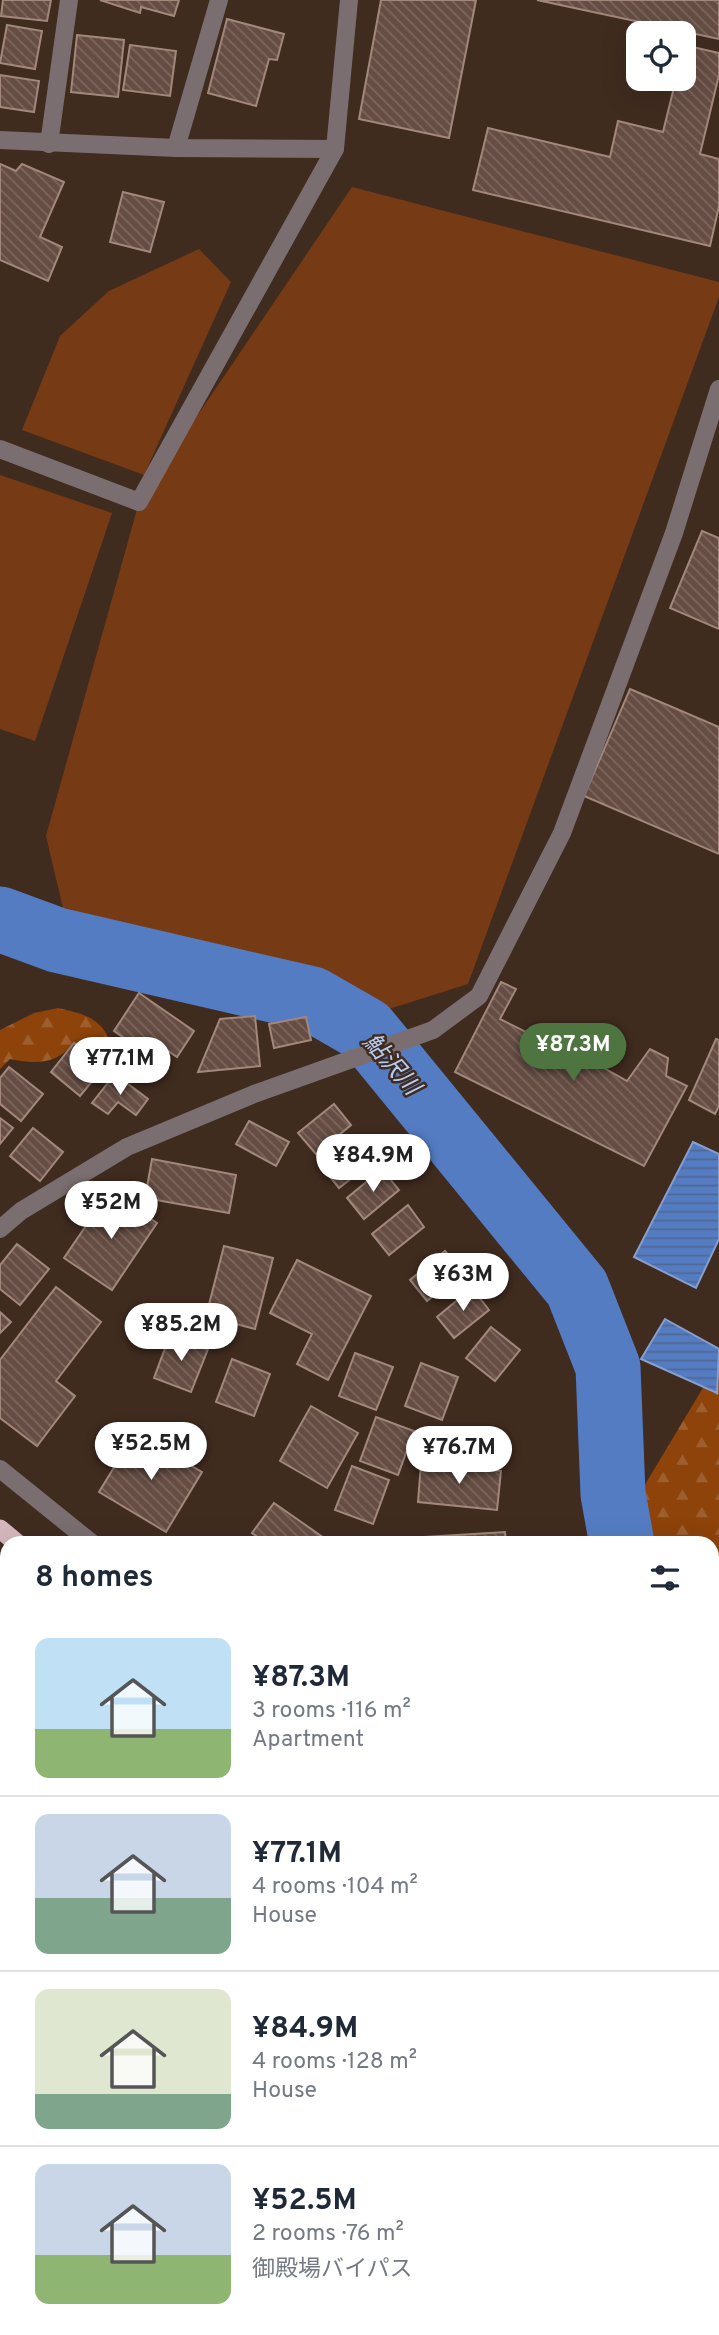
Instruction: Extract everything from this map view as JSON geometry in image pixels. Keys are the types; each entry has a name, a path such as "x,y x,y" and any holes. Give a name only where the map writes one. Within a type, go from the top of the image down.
{"street":[{"path":"49,144 69,0"},
{"path":"176,148 219,0"},
{"path":"0,449 139,502 334,149 349,0"},
{"path":"0,140 176,148 334,149"},
{"path":"0,1229 21,1212 127,1147 254,1094 433,1030 479,996 562,833 674,533 719,389"},
{"path":"0,1469 83,1536"}],"shaded area":[{"path":"352,187 719,282 719,297 468,984 389,1009 66,921 46,836 139,502"},
{"path":"199,249 231,282 144,475 22,430 60,336 109,291"},
{"path":"0,475 112,513 35,741 0,729"}],"green space":[{"path":"58,1008 95,1021 109,1039 105,1051 74,1043 53,1059 28,1062 10,1059 0,1069 0,1030 34,1013"},
{"path":"719,1361 719,1536 635,1536 637,1498"}],"water":[{"path":"693,1142 719,1154 719,1239 696,1288 634,1257"},
{"path":"665,1319 719,1349 717,1393 641,1359"}],"building":[{"path":"3,0 51,0 47,21 1,16"},
{"path":"100,0 179,0 174,16 141,7 140,13"},
{"path":"381,0 476,0 449,138 359,119"},
{"path":"537,0 719,0 719,39 696,34 696,21 635,21"},
{"path":"227,19 284,34 277,60 269,59 256,106 208,93"},
{"path":"7,25 42,31 35,69 0,63"},
{"path":"77,35 124,40 118,97 71,92"},
{"path":"130,45 176,51 170,96 123,90"},
{"path":"696,48 719,53 719,75 700,154 719,159 719,206 710,246 473,190 488,128 610,157 618,121 663,132 673,91 696,91"},
{"path":"0,75 39,81 34,112 0,107"},
{"path":"0,164 16,171 22,164 64,182 40,237 62,247 48,281 0,260"},
{"path":"123,192 164,202 150,252 110,242"},
{"path":"702,531 719,538 719,629 670,608"},
{"path":"630,689 719,727 719,854 584,796"},
{"path":"501,982 516,989 500,1019 548,1043 559,1024 606,1050 597,1064 627,1081 650,1049 668,1058 666,1076 687,1086 644,1166 455,1072"},
{"path":"139,993 194,1031 177,1057 155,1042 147,1054 114,1031"},
{"path":"255,1016 260,1066 198,1072 220,1019"},
{"path":"306,1017 311,1040 274,1048 269,1024"},
{"path":"716,1039 719,1040 719,1106 715,1114 689,1100"},
{"path":"74,1043 103,1068 80,1096 51,1072"},
{"path":"9,1067 43,1094 21,1121 0,1104 0,1078"},
{"path":"115,1074 148,1099 136,1115 118,1102 108,1114 92,1103"},
{"path":"334,1104 351,1125 316,1154 298,1133"},
{"path":"0,1118 13,1128 0,1144"},
{"path":"249,1121 289,1142 276,1166 236,1144"},
{"path":"33,1128 63,1152 40,1181 10,1156"},
{"path":"358,1139 375,1160 339,1188 322,1167"},
{"path":"152,1159 236,1175 229,1213 145,1198"},
{"path":"382,1169 399,1190 364,1219 347,1198"},
{"path":"109,1192 157,1223 112,1290 64,1258"},
{"path":"408,1205 424,1227 389,1255 372,1234"},
{"path":"17,1244 49,1269 20,1305 0,1289 0,1265"},
{"path":"224,1246 273,1258 255,1329 206,1316"},
{"path":"445,1251 462,1272 427,1301 410,1280"},
{"path":"297,1260 371,1296 328,1380 297,1364 312,1334 270,1313"},
{"path":"56,1287 101,1322 56,1381 75,1396 37,1446 0,1418 0,1360"},
{"path":"472,1288 489,1310 454,1338 437,1317"},
{"path":"0,1312 11,1322 0,1333"},
{"path":"491,1327 520,1350 495,1381 466,1358"},
{"path":"170,1335 208,1349 191,1392 154,1378"},
{"path":"355,1353 393,1367 376,1410 339,1396"},
{"path":"232,1359 270,1374 254,1416 216,1402"},
{"path":"421,1363 458,1377 442,1420 405,1406"},
{"path":"311,1406 358,1433 327,1488 280,1461"},
{"path":"376,1417 414,1431 398,1475 360,1461"},
{"path":"135,1433 202,1472 166,1532 99,1492"},
{"path":"421,1463 501,1471 497,1510 418,1502"},
{"path":"352,1466 389,1480 373,1524 335,1510"},
{"path":"274,1503 321,1536 256,1536 252,1533"},
{"path":"505,1532 505,1536 441,1536"}],"waterway":[{"name":"鮎沢川","path":"0,919 57,940 312,999 366,1030 577,1288 608,1367 613,1494 621,1536"}]}
